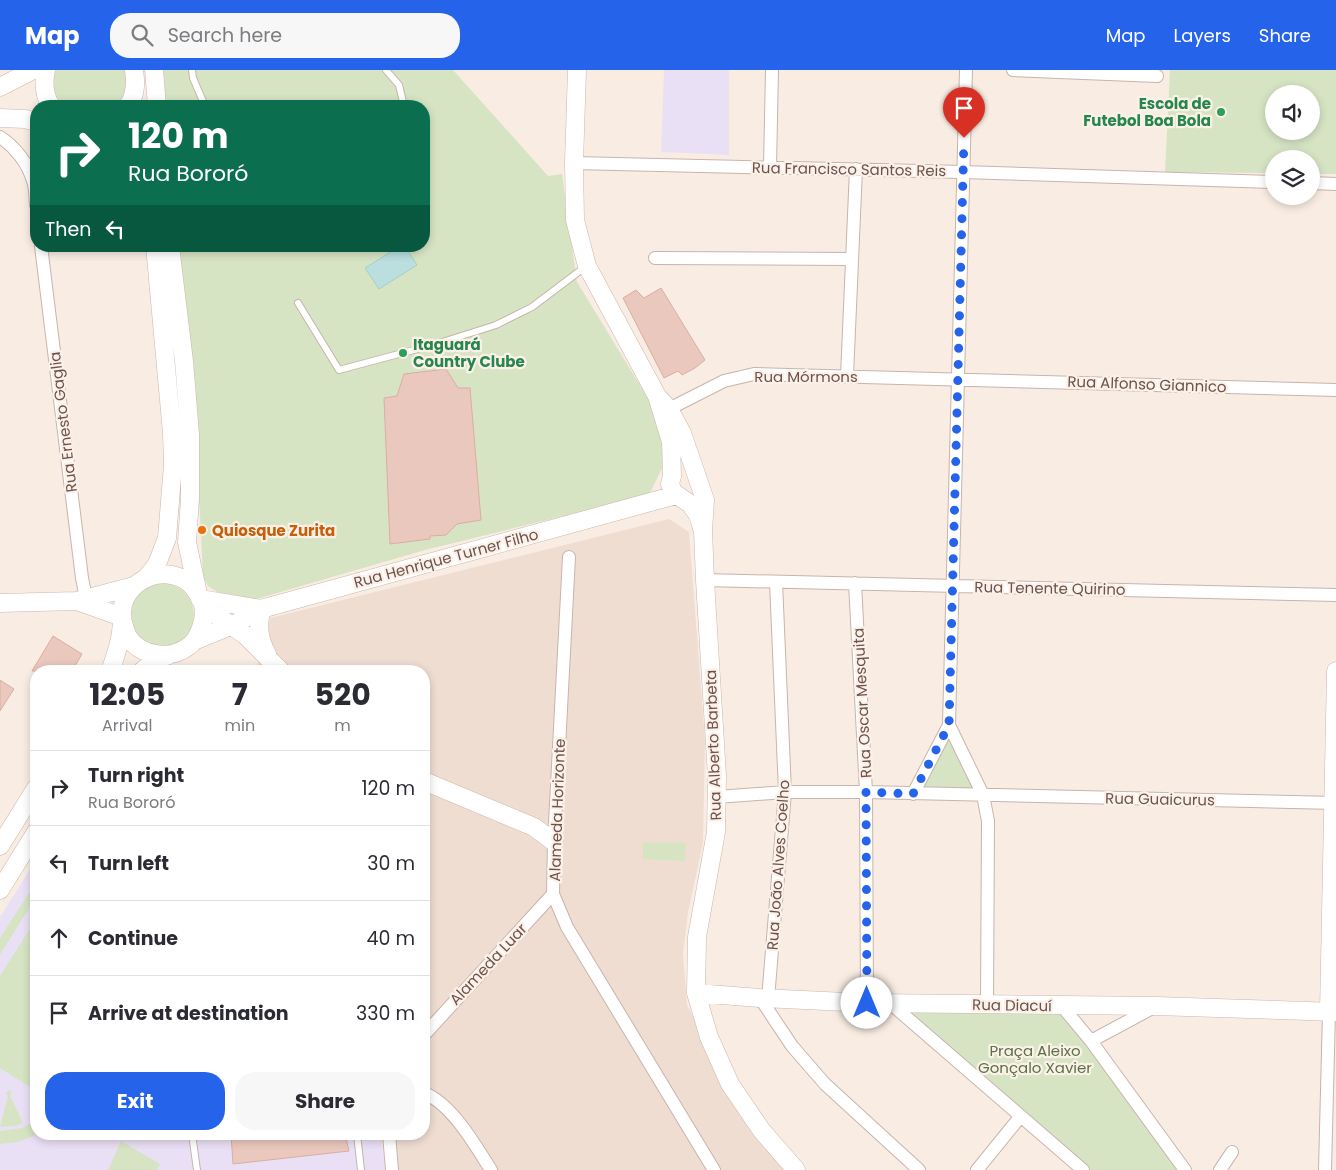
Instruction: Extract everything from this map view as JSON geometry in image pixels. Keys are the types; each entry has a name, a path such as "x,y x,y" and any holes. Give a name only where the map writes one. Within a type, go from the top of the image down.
{"main road":[{"path":"0,87 32,70"},
{"path":"46,70 44,80 48,100"},
{"path":"132,100 136,87 134,70"},
{"path":"577,70 574,163 575,220 587,266 662,406 671,442 672,477 670,484 673,492 690,504 698,515 703,531"},
{"path":"154,71 156,100"},
{"path":"0,118 30,120"},
{"path":"112,665 118,647 125,600 157,564 167,538 173,465 172,433 156,252"},
{"path":"171,252 184,361 190,434 190,499 187,542 201,600 200,632 202,637"},
{"name":"Rua Alberto Barbeta","path":"662,406 682,433 705,500 703,531 717,797 716,832 697,937 696,993 709,1037 730,1084 762,1131 796,1170"},
{"path":"686,469 697,478 696,492 688,497 677,495 632,506 658,490 678,470 686,469"},
{"name":"Rua Henrique Turner Filho","path":"202,637 233,625 261,609 632,506"},
{"path":"0,603 81,600 161,574 173,575 188,582 201,600 245,635 275,665"},
{"path":"81,600 123,620 128,637 142,650 154,654 172,654"},
{"name":"Rua Henrique Turner Filho","path":"201,600 261,609"},
{"path":"261,609 258,627 260,642 275,665"},
{"path":"149,665 155,660 190,646 202,637 224,638 275,665"},
{"path":"1332,1012 1336,671"},
{"path":"430,783 534,826 554,842"},
{"path":"0,846 30,798"},
{"path":"0,890 30,842"},
{"name":"Rua Diacuí","path":"696,993 867,1003 1156,1006 1332,1012"}],"street":[{"path":"770,167 772,70"},
{"path":"913,794 949,725 966,70"},
{"path":"1014,70 1157,76"},
{"path":"0,137 13,146 30,171"},
{"name":"Rua Francisco Santos Reis","path":"574,163 856,169 1265,182"},
{"path":"847,376 856,169"},
{"path":"1320,183 1336,184"},
{"name":"Rua Ernesto Gaglia","path":"42,252 82,578 81,600"},
{"path":"655,258 852,259"},
{"name":"Rua Mórmons","path":"662,406 724,381 754,374 958,379"},
{"name":"Rua Alfonso Giannico","path":"958,379 1336,390"},
{"name":"Alameda Horizonte","path":"569,557 553,894 567,927 714,1170"},
{"name":"Rua Tenente Quirino","path":"705,580 1336,595"},
{"name":"Rua João Alves Coelho","path":"764,998 785,792 776,582"},
{"name":"Rua Oscar Mesquita","path":"856,584 866,792 867,1003"},
{"path":"949,725 983,795 988,822 987,1004"},
{"name":"Rua Guaicurus","path":"717,797 785,792 866,792 1335,802"},
{"name":"Alameda Luar","path":"430,1028 553,894"},
{"path":"764,998 792,1046 825,1084 919,1170"},
{"path":"890,1003 1083,1170"},
{"path":"1061,1006 1091,1041 1185,1170"},
{"path":"1091,1041 1156,1006"},
{"path":"1325,1170 1332,1012"},
{"path":"430,1096 463,1127 491,1170"},
{"path":"977,1170 1020,1117"},
{"path":"389,1140 392,1170"},
{"path":"1220,1170 1232,1152"}],"lane":[{"path":"192,70 193,78 202,100"},
{"path":"386,70 399,85 403,100"},
{"path":"298,303 339,370 436,344 496,325 532,307 587,266"},
{"path":"193,1140 197,1170"},
{"path":"358,1140 361,1170"}],"shaded area":[{"path":"664,70 729,70 729,155 661,152"},
{"path":"669,519 689,532 705,740 703,842 688,913 683,954 687,1005 733,1094 787,1170 386,1170 383,1140 430,1140 430,665 257,665 270,618"},
{"path":"30,870 30,1140 382,1140 385,1170 0,1170 0,917"}],"green space":[{"path":"56,70 130,70 125,100 58,100 54,89"},
{"name":"Itaguará Country Clube","path":"160,70 453,70 548,176 562,174 577,282 663,423 668,456 649,495 425,550 253,600 225,597 208,586 203,576 200,514 177,252 430,252 430,100 162,100"},
{"name":"Escola de Futebol Boa Bola","path":"1170,70 1336,70 1336,174 1320,174 1320,150 1265,150 1265,173 1165,172"},
{"path":"162,583 174,585 185,592 192,603 194,615 192,627 185,638 174,645 162,647 150,645 139,638 132,627 130,615 132,603 139,592 150,585"},
{"path":"949,730 981,793 914,791"},
{"path":"643,842 686,843 685,861 643,859"},
{"path":"30,891 30,907 0,955 0,938"},
{"path":"30,928 30,1087 0,1068 0,976"},
{"name":"Praça Aleixo Gonçalo Xavier","path":"902,1009 1059,1009 1180,1170 1091,1170"},
{"path":"9,1090 23,1123 15,1126 0,1127 8,1096 6,1093"},
{"path":"30,1124 30,1137 18,1142 0,1144 0,1131 22,1128"},
{"path":"121,1141 160,1164 157,1170 108,1170"}],"water":[{"path":"390,252 409,252 417,265 379,289 365,268"}],"building":[{"path":"661,288 705,360 682,375 678,371 664,378 623,298 636,290 644,298"},
{"path":"446,369 458,388 470,388 481,520 457,524 446,535 430,536 430,539 390,544 384,398 397,396 404,374"},
{"path":"53,636 82,654 76,665 36,665"},
{"path":"0,680 14,689 0,711"},
{"path":"231,1140 346,1140 349,1151 233,1164"}],"place":[{"name":"Escola de Futebol Boa Bola","path":"1221,112"},
{"name":"Itaguará Country Clube","path":"403,353"},
{"name":"Quiosque Zurita","path":"202,530"}],"route":[{"path":"867,1003 866,792 913,794 949,725 964,138"}]}
